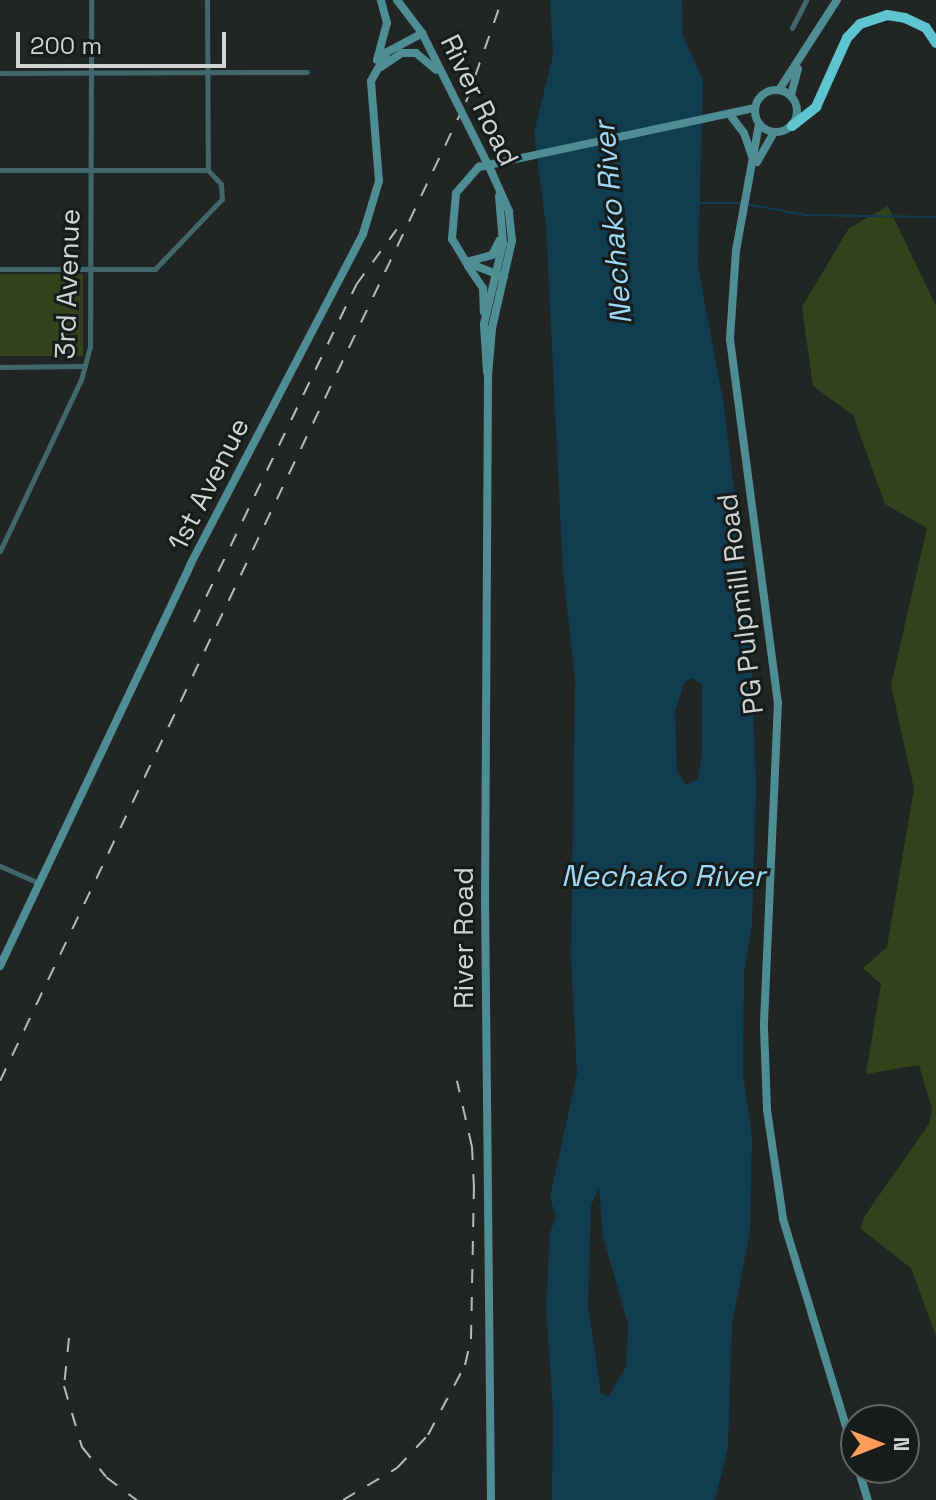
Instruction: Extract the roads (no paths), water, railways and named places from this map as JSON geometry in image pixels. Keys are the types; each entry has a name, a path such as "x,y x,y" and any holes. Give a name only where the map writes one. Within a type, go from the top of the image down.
{"highway":[{"path":"792,126 816,107 847,38 860,24 887,15 905,18 926,28 936,43"}],"street":[{"name":"3rd Avenue","path":"0,551 85,366 90,269 91,0"},
{"path":"0,269 155,269 222,199 221,184 208,170 207,0"},
{"name":"1st Avenue","path":"0,966 190,565 363,234 379,181 370,96 387,23 381,0"},
{"name":"River Road","path":"397,0 422,33 492,173 511,228 500,276 484,324 488,376"},
{"path":"792,28 806,0"},
{"path":"779,90 837,0"},
{"path":"374,73 387,52 422,33"},
{"path":"374,73 402,53 416,53 446,81"},
{"path":"755,166 774,133 792,126 798,113 791,95 802,57"},
{"path":"0,73 307,72"},
{"path":"484,324 483,288 466,262 450,224 456,193 479,167 524,155 731,116 755,108 765,93 779,90 791,95"},
{"path":"755,108 758,123 755,166"},
{"path":"731,116 758,123 774,133"},
{"path":"731,116 744,133 755,166"},
{"name":"PG Pulpmill Road","path":"755,166 742,218 730,348 778,702 764,1027 767,1110 783,1219 840,1407"},
{"path":"0,170 208,170"},
{"name":"River Road","path":"491,1500 485,902 488,376 503,243 497,187"},
{"path":"466,262 496,250 501,212"},
{"path":"466,262 500,276"},
{"path":"0,367 85,366"},
{"path":"0,866 39,883"}],"water":[{"name":"Nechako River","path":"550,0 682,0 683,36 703,80 698,266 724,406 750,623 756,788 752,923 744,974 743,1074 752,1136 750,1232 732,1323 728,1447 715,1500 552,1500 553,1411 546,1307 550,1233 556,1217 550,1197 577,1074 571,958 575,678 563,572 546,226 534,133 553,55","holes":["691,678 702,684 702,755 698,779 686,785 677,771 675,712 684,683","599,1187 603,1237 628,1324 626,1367 608,1397 601,1393 588,1306 591,1206"]}],"waterway":[{"path":"697,203 740,203"},
{"path":"746,204 806,215 936,217"}],"railway":[{"path":"0,1081 466,102 502,0"},
{"path":"194,622 356,285 397,229"},
{"path":"343,1500 397,1468 428,1435 465,1365 471,1339 474,1188 472,1147 457,1081"},
{"path":"69,1338 64,1386 82,1447 106,1477 137,1500"}]}
